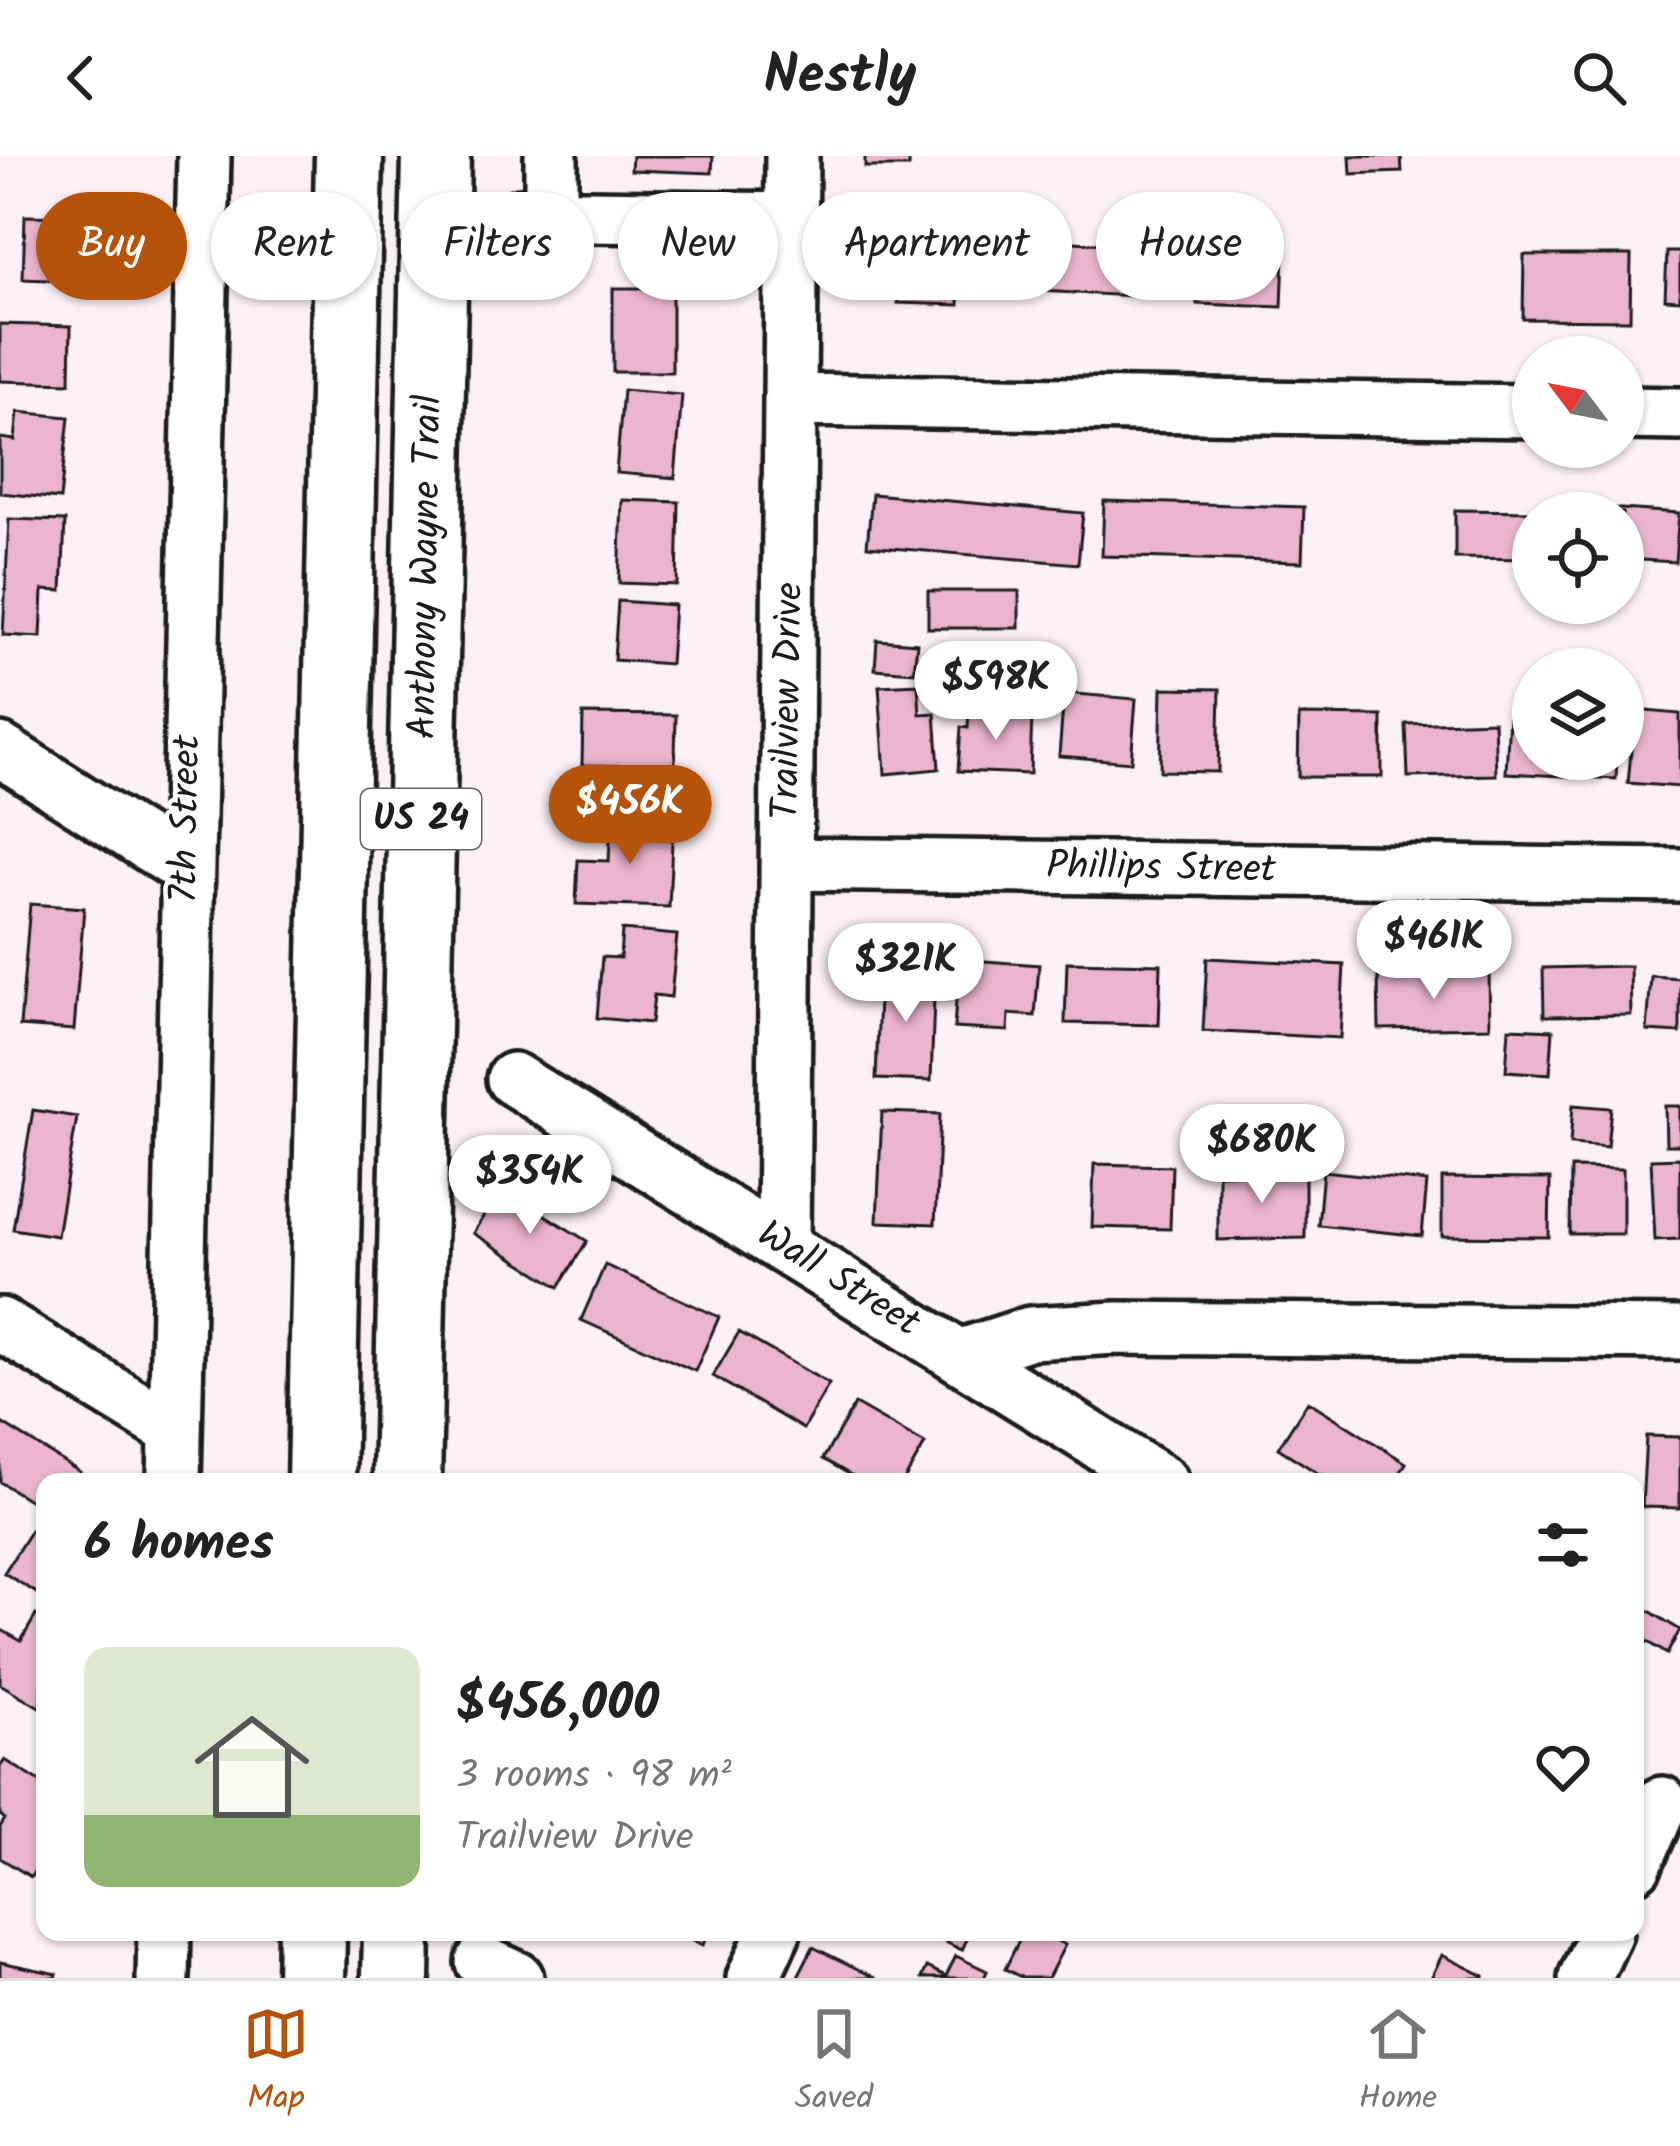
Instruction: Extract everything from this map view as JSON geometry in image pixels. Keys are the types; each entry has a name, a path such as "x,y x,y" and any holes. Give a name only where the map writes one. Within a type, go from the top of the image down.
{"highway":[{"name":"US 24","path":"321,1473 349,156"},
{"name":"Anthony Wayne Trail","path":"407,1473 436,156"},
{"path":"311,1978 312,1941"},
{"path":"396,1978 397,1941"}],"street":[{"name":"7th Street","path":"174,1473 204,156"},
{"path":"551,156 536,215 791,219"},
{"name":"Trailview Drive","path":"783,1246 794,400 792,156"},
{"path":"794,400 1512,411"},
{"path":"1644,413 1680,413"},
{"path":"0,750 185,868"},
{"name":"Phillips Street","path":"787,864 1680,874"},
{"name":"Wall Street","path":"513,1079 1148,1473"},
{"path":"0,1324 175,1431"},
{"path":"959,1355 1030,1333 1117,1328 1680,1333"},
{"path":"1644,1841 1659,1801"},
{"path":"163,1978 164,1941"},
{"path":"753,1978 770,1941"},
{"path":"1586,1978 1602,1941"}],"building":[{"path":"632,156 713,156 712,173 631,170"},
{"path":"865,156 909,156 909,167 865,167"},
{"path":"1350,156 1401,156 1402,172 1351,174"},
{"path":"25,216 36,216 36,280 23,279"},
{"path":"1072,242 1096,243 1096,294 1072,293"},
{"path":"1667,252 1680,252 1680,300 1665,299"},
{"path":"1524,255 1631,255 1630,320 1523,319"},
{"path":"613,288 618,288 618,300 672,300 672,372 613,372"},
{"path":"898,300 959,300 959,305"},
{"path":"1197,300 1282,300 1282,307 1197,304"},
{"path":"0,324 71,326 70,383 0,381"},
{"path":"623,390 682,395 675,478 616,473"},
{"path":"18,412 69,417 60,499 0,493 0,438 15,440"},
{"path":"872,494 1083,513 1078,564 867,546"},
{"path":"622,500 679,502 677,585 619,583"},
{"path":"1104,501 1304,507 1302,562 1102,556"},
{"path":"1455,510 1512,511 1512,559 1455,558"},
{"path":"1644,511 1679,513 1675,562 1644,560"},
{"path":"9,519 65,521 62,591 43,590 41,637 3,635"},
{"path":"928,591 1019,591 1019,628 928,628"},
{"path":"618,601 674,605 670,664 614,660"},
{"path":"877,640 917,643 914,672 875,669"},
{"path":"918,684 920,714 935,713 939,769 885,774 879,686"},
{"path":"1162,688 1220,689 1218,772 1160,771"},
{"path":"1064,693 1136,699 1131,762 1059,756"},
{"path":"969,710 1032,712 1030,774 958,771 961,727 968,728"},
{"path":"1644,711 1680,714 1680,787 1628,783 1644,780"},
{"path":"583,714 676,715 674,799 630,799 630,766 582,765"},
{"path":"1299,715 1382,716 1382,777 1298,777"},
{"path":"1509,716 1512,716 1512,773 1506,773"},
{"path":"1494,721 1496,775 1408,777 1406,724"},
{"path":"611,818 673,820 669,907 576,904 578,860 609,861"},
{"path":"30,904 84,908 74,1030 20,1026"},
{"path":"622,930 677,935 671,997 654,995 651,1023 597,1018 602,957 620,958"},
{"path":"1207,958 1344,965 1340,1038 1203,1031"},
{"path":"959,959 1039,965 1035,1016 1009,1014 1008,1031 954,1028"},
{"path":"1067,962 1161,964 1159,1025 1065,1023"},
{"path":"1630,966 1631,1015 1544,1016 1543,968"},
{"path":"880,969 935,971 931,1081 876,1079"},
{"path":"1489,974 1490,1027 1379,1029 1378,977"},
{"path":"1651,976 1680,978 1680,1033 1647,1031"},
{"path":"1509,1028 1553,1030 1550,1074 1506,1071"},
{"path":"1573,1105 1611,1108 1607,1147 1570,1144"},
{"path":"1665,1106 1680,1106 1680,1145 1666,1145"},
{"path":"33,1110 77,1117 57,1236 13,1229"},
{"path":"882,1112 940,1114 935,1224 877,1222"},
{"path":"1680,1158 1680,1239 1655,1240 1651,1159"},
{"path":"1094,1164 1172,1166 1170,1229 1092,1227"},
{"path":"1571,1168 1623,1169 1623,1234 1570,1234"},
{"path":"1323,1171 1427,1182 1422,1236 1318,1225"},
{"path":"1305,1172 1305,1238 1218,1240 1218,1174"},
{"path":"1442,1178 1550,1179 1549,1237 1442,1236"},
{"path":"501,1188 587,1241 559,1287 473,1233"},
{"path":"605,1265 719,1317 695,1371 581,1320"},
{"path":"739,1332 829,1384 803,1429 713,1376"},
{"path":"1308,1401 1406,1463 1400,1473 1318,1473 1278,1448"},
{"path":"855,1404 925,1444 908,1473 847,1473 823,1459"},
{"path":"0,1422 80,1472 36,1473 36,1504 0,1482"},
{"path":"1646,1436 1680,1437 1680,1508 1644,1507"},
{"path":"31,1530 36,1533 36,1593 4,1573"},
{"path":"1644,1608 1680,1630 1667,1654 1647,1641 1644,1646"},
{"path":"36,1615 36,1705 0,1684 0,1629 21,1641"},
{"path":"5,1760 36,1779 36,1869 31,1877 0,1858 0,1827 5,1819 0,1815 0,1767"},
{"path":"943,1941 966,1941 962,1950"},
{"path":"1019,1941 1065,1945 1048,1978 1023,1978 1005,1969"},
{"path":"813,1947 876,1978 797,1978"},
{"path":"1442,1955 1484,1976 1484,1978 1431,1978"},
{"path":"956,1956 987,1971 984,1978 922,1978 927,1967 946,1976"},
{"path":"0,1962 57,1974 56,1978 0,1978"}]}
